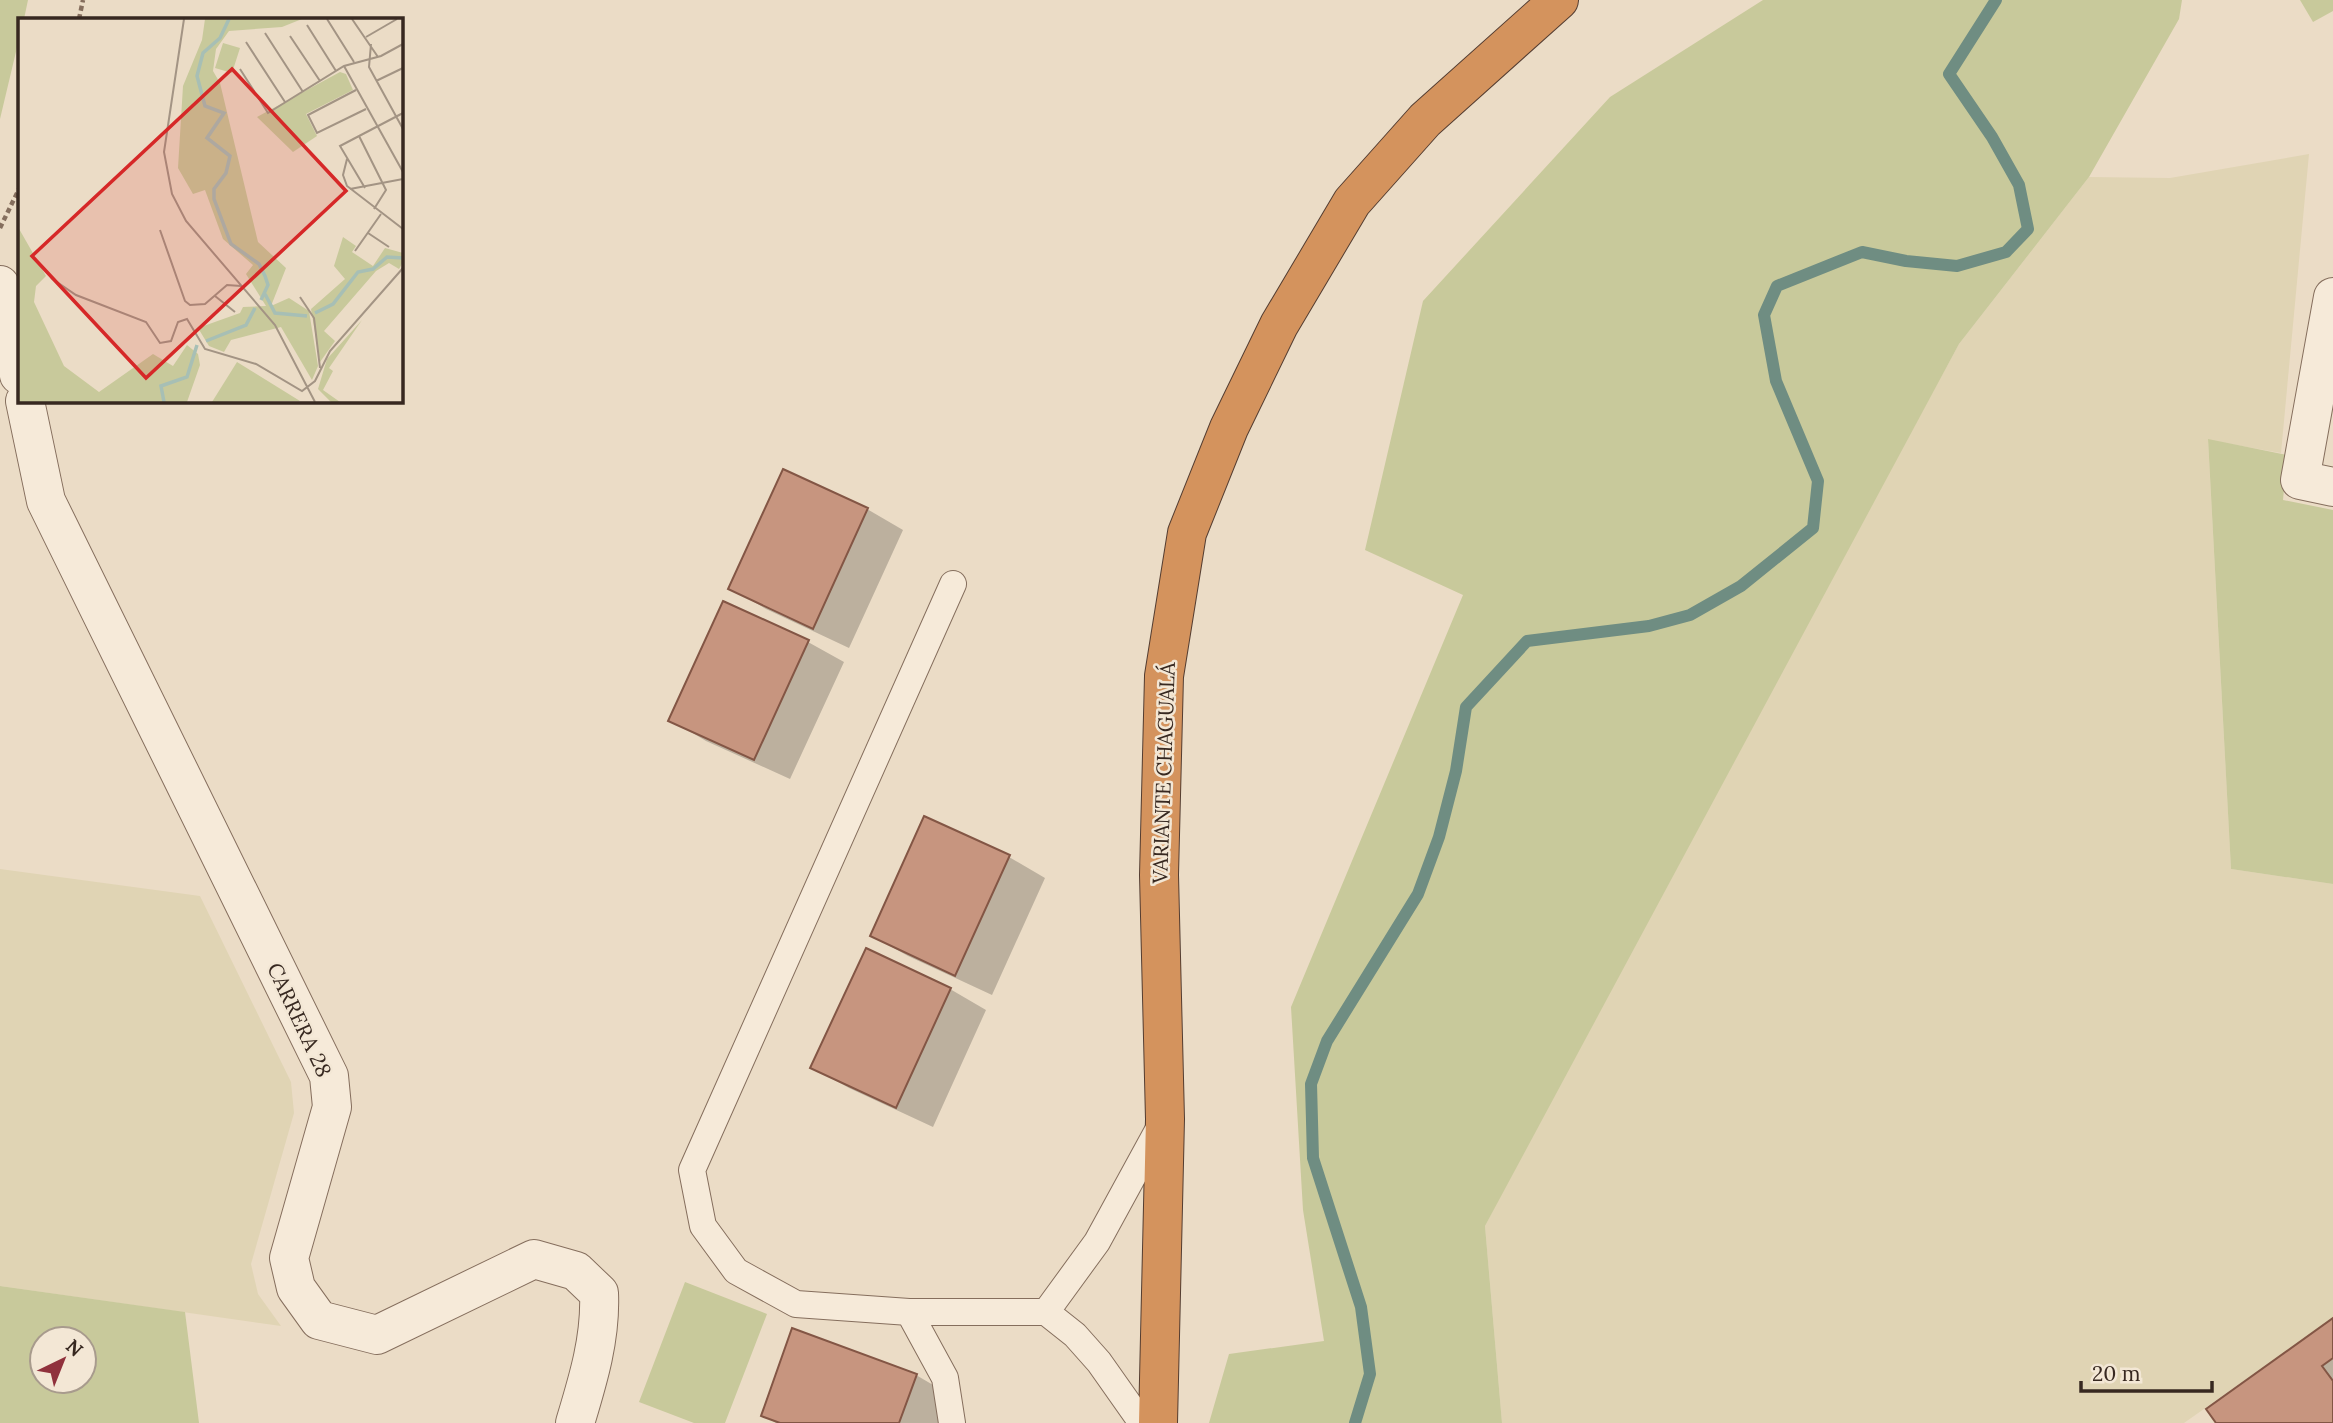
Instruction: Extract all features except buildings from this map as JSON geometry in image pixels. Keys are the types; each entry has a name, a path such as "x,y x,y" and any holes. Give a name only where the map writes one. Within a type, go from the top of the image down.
{"highway":[{"name":"VARIANTE CHAGUALÁ","path":"1158,1423 1165,1119 1159,874 1164,676 1187,533 1229,428 1279,325 1352,202 1425,120 1559,0"}],"street":[{"path":"0,285 18,370"},
{"path":"2333,297 2301,480 2333,487"},
{"name":"CARRERA 28","path":"25,402 46,501 328,1076 332,1107 289,1258 296,1288 318,1320 377,1335 534,1259 576,1271 599,1293 600,1323 590,1376 575,1423"}],"lane":[{"path":"953,584 692,1170 703,1226 736,1270 796,1304 909,1311 1046,1312 1075,1335 1100,1362 1142,1423"},
{"path":"1046,1312 1097,1242 1165,1119"},
{"path":"909,1311 945,1378 952,1423"}],"path":[{"path":"79,18 83,0"},
{"path":"0,228 18,191"}],"shaded area":[{"path":"2309,154 2281,453 2208,440 2231,869 2333,884 2333,1318 2184,1423 1502,1423 1485,1226 1583,1034 1959,344 2089,177 2170,178"},
{"path":"0,869 200,896 291,1082 294,1113 251,1264 258,1294 281,1326 0,1286"}],"green space":[{"path":"0,0 28,0 24,18 18,18 18,43 0,119"},
{"path":"1763,0 2182,0 2179,19 2089,177 1959,344 1485,1226 1502,1423 1209,1423 1229,1354 1324,1341 1303,1210 1291,1007 1463,595 1365,550 1423,301 1610,97"},
{"path":"2300,0 2333,0 2333,11 2313,22"},
{"path":"2208,439 2287,455 2283,500 2333,510 2333,884 2231,869"},
{"path":"685,1282 767,1314 725,1423 694,1423 639,1402"},
{"path":"0,1286 185,1312 199,1423 0,1423"}],"waterway":[{"path":"1355,1423 1370,1374 1361,1307 1313,1158 1311,1084 1327,1041 1418,894 1439,837 1456,771 1466,707 1527,641 1649,626 1690,615 1741,586 1813,528 1818,481 1776,381 1764,315 1777,286 1862,252 1906,261 1957,266 2006,252 2028,229 2019,185 1992,137 1949,74 1996,0"}]}
